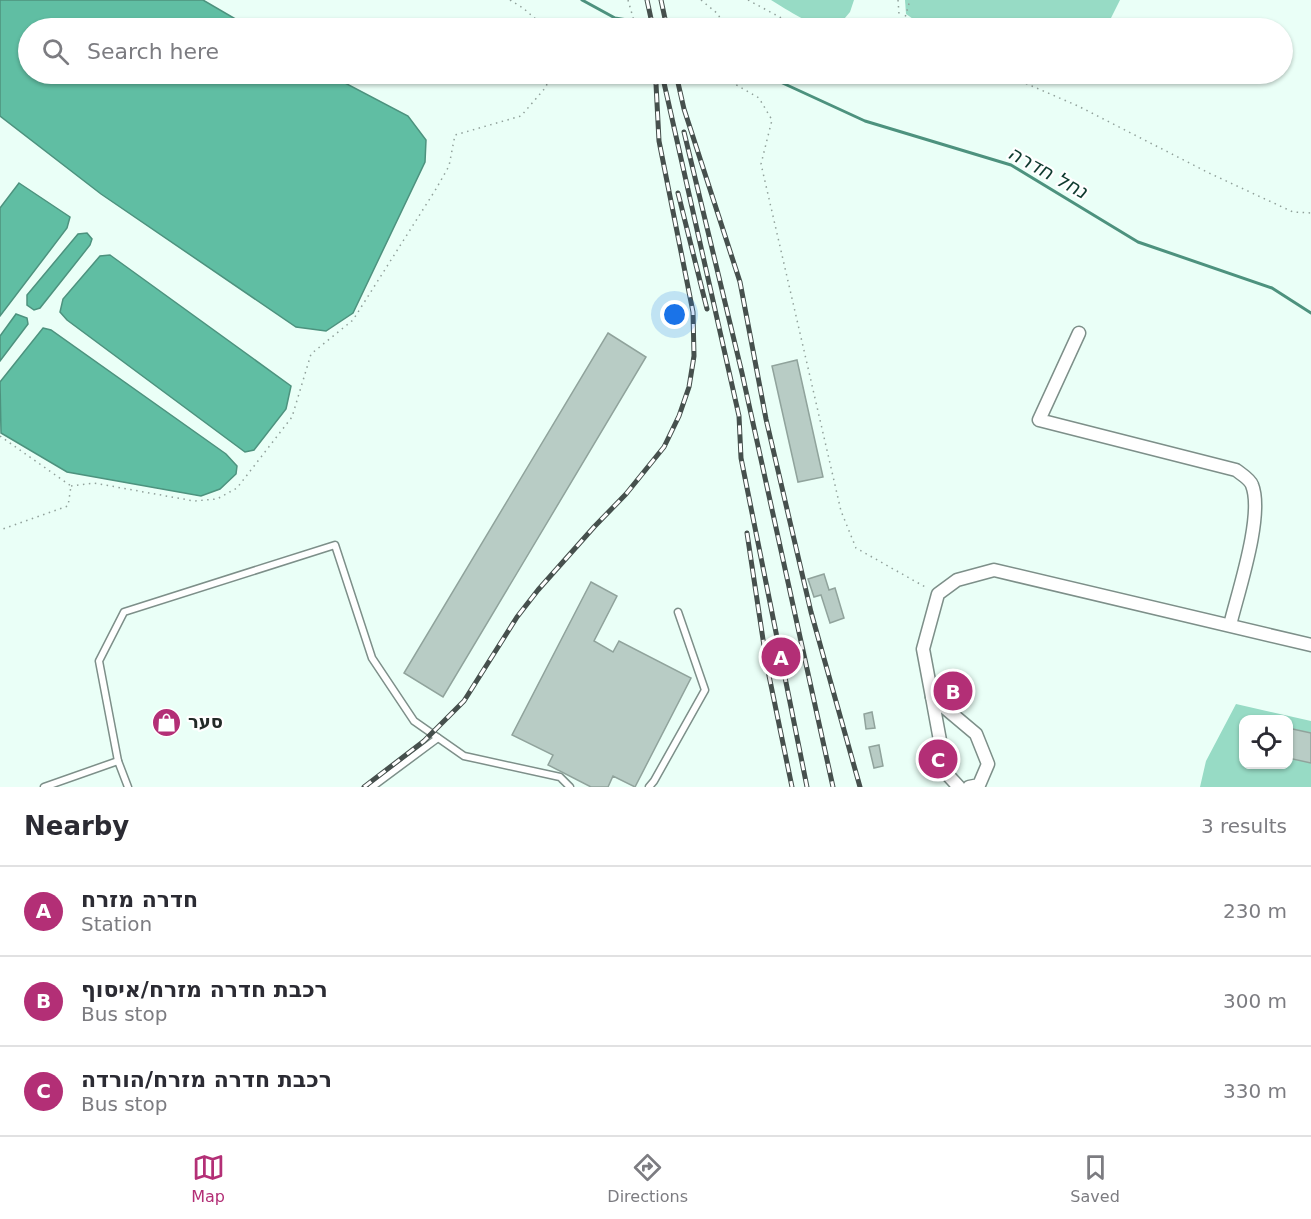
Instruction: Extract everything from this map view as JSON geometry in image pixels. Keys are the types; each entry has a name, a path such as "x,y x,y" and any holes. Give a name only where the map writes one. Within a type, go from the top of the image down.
{"street":[{"path":"1079,333 1039,420 1236,470 1251,482 1257,501 1254,527 1230,625"},
{"path":"958,787 946,773 923,649 938,594 957,580 994,570 1311,645"},
{"path":"932,697 976,734 988,764 979,785 969,787"}],"lane":[{"path":"128,787 118,760 99,662 124,612 335,545 372,658 414,721 464,756 560,777 570,787"},
{"path":"648,787 654,781 705,690 678,612"},
{"path":"372,787 438,738"},
{"path":"44,787 118,760"}],"path":[{"path":"510,0 534,18"},
{"path":"628,0 633,18"},
{"path":"701,0 720,18"},
{"path":"748,0 781,18"},
{"path":"898,0 900,18"},
{"path":"904,18 910,0"},
{"path":"0,436 71,486 94,483 194,501 217,499 237,488 292,417 310,354 353,320 436,189 449,166 455,135 521,116 547,84"},
{"path":"735,84 759,98 772,120 761,164 841,511 856,548 938,594"},
{"path":"1027,84 1078,106 1209,173 1293,212 1311,213"},
{"path":"0,530 68,506 71,486"}],"shaded area":[{"path":"0,0 203,0 234,18 18,18 18,84 347,84 408,116 426,140 425,162 353,313 326,331 296,327 101,194 0,116"},
{"path":"771,0 854,0 850,12 845,18 802,18"},
{"path":"905,0 1120,0 1111,18 912,18 906,14"},
{"path":"19,183 70,217 67,228 0,316 0,208"},
{"path":"87,233 92,239 90,245 40,308 34,310 27,305 27,295 78,234"},
{"path":"110,255 291,386 286,409 254,450 245,452 67,320 60,312 63,299 100,256"},
{"path":"16,314 27,318 28,324 0,361 0,336"},
{"path":"43,328 51,330 226,454 237,466 236,474 220,489 201,496 67,472 1,433 0,382"},
{"path":"1236,704 1285,715 1239,715 1239,769 1293,769 1293,717 1311,721 1311,787 1200,787 1206,761"}],"building":[{"path":"608,333 646,357 443,697 404,673"},
{"path":"797,360 823,477 798,482 772,366"},
{"path":"824,574 829,590 835,588 844,618 830,623 821,595 814,597 808,579"},
{"path":"591,582 617,596 594,641 613,652 619,641 691,678 635,787 613,776 608,787 591,787 548,765 553,755 512,735"},
{"path":"872,712 875,728 866,729 864,714"},
{"path":"1293,729 1311,733 1311,763 1293,759"},
{"path":"879,745 883,766 874,768 869,747"}],"waterway":[{"name":"נחל חדרה","path":"582,0 615,18"},
{"name":"נחל חדרה","path":"785,84 865,121 1011,165 1138,242 1272,288 1311,313"}],"railway":[{"path":"647,0 651,18"},
{"path":"661,0 665,18"},
{"path":"364,787 424,741 464,701 517,617 538,590 626,494 664,447 679,416 689,387 694,356 693,312 659,141 656,84"},
{"path":"664,84 739,416 741,458 807,787"},
{"path":"678,84 684,109 740,282 766,419 811,612 860,787"},
{"path":"684,132 742,373 833,787"},
{"path":"678,193 707,309"},
{"path":"747,533 767,666 792,787"}],"place":[{"name":"חדרה מזרח","path":"781,657"},
{"name":"רכבת חדרה מזרח/איסוף","path":"953,691"},
{"name":"סער","path":"167,722"},
{"name":"רכבת חדרה מזרח/הורדה","path":"938,759"}]}
